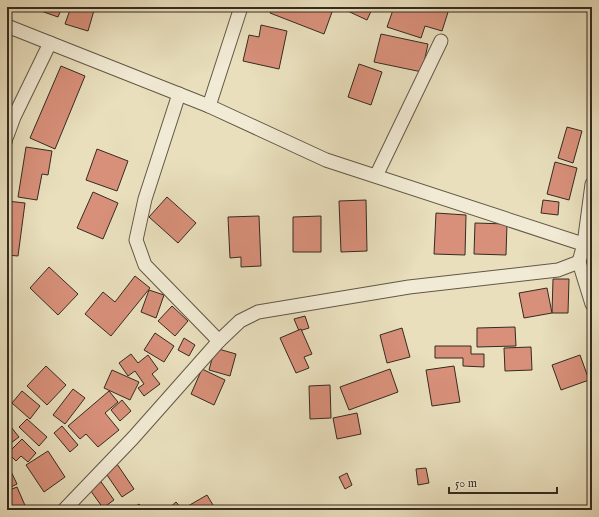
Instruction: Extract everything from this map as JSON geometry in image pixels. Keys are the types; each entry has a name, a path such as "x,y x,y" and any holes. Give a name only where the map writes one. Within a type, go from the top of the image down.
{"street":[{"path":"209,106 241,7"},
{"path":"7,26 209,106 326,160 588,246"},
{"path":"376,176 441,41"},
{"path":"7,136 14,117 50,43"},
{"path":"179,94 146,199 136,240 144,265 219,341"},
{"path":"64,510 133,438 219,341 240,321 258,312 409,287 558,270 579,262 588,246 592,184"},
{"path":"579,262 592,304"}],"building":[{"path":"42,7 62,7 58,17 41,11"},
{"path":"71,7 95,7 88,31 65,24"},
{"path":"272,7 320,7 332,12 324,34 270,13"},
{"path":"339,7 373,7 367,20"},
{"path":"394,7 443,7 449,9 442,31 425,26 421,38 387,27"},
{"path":"261,25 287,31 279,69 243,61 249,35 259,37"},
{"path":"381,34 428,44 422,72 374,62"},
{"path":"359,64 382,72 371,105 348,97"},
{"path":"61,66 85,76 55,149 30,138"},
{"path":"7,122 16,124 7,166"},
{"path":"567,127 582,131 573,163 558,158"},
{"path":"26,147 52,151 48,175 42,174 37,200 18,197"},
{"path":"97,149 128,161 117,191 86,180"},
{"path":"555,162 577,168 569,200 547,194"},
{"path":"93,192 118,203 103,239 77,228"},
{"path":"167,197 196,223 178,243 149,217"},
{"path":"366,200 367,251 341,252 339,201"},
{"path":"543,200 559,202 558,215 541,213"},
{"path":"7,201 25,203 18,256 7,255"},
{"path":"436,213 466,215 465,255 434,254"},
{"path":"259,216 261,266 241,267 241,257 230,258 228,217"},
{"path":"321,216 321,252 293,252 293,217"},
{"path":"475,223 507,224 506,255 474,254"},
{"path":"49,267 78,294 58,315 30,288"},
{"path":"135,276 150,288 111,336 85,314 103,292 115,302"},
{"path":"553,279 569,279 568,313 552,313"},
{"path":"547,288 552,313 524,318 519,293"},
{"path":"149,290 164,295 156,318 141,312"},
{"path":"172,306 188,321 175,336 158,321"},
{"path":"305,316 309,328 299,331 294,319"},
{"path":"515,327 516,346 477,347 477,328"},
{"path":"402,328 410,357 387,363 380,335"},
{"path":"301,329 312,354 304,357 309,368 296,373 280,338"},
{"path":"155,333 174,346 164,362 144,350"},
{"path":"184,338 195,345 189,356 178,350"},
{"path":"435,346 471,346 471,354 484,354 484,367 463,366 463,358 435,358"},
{"path":"531,347 532,370 505,371 504,348"},
{"path":"215,348 236,354 230,376 209,370"},
{"path":"131,354 138,363 148,355 158,369 152,374 160,384 144,396 138,388 144,384 135,371 128,376 119,363"},
{"path":"580,355 589,380 561,390 552,365"},
{"path":"46,366 66,385 47,405 27,386"},
{"path":"454,366 460,402 432,406 426,370"},
{"path":"202,369 225,380 214,405 191,394"},
{"path":"390,369 398,392 349,410 340,387"},
{"path":"112,370 139,382 130,400 104,388"},
{"path":"7,371 12,374 7,383"},
{"path":"330,385 331,418 310,419 309,386"},
{"path":"73,389 85,398 65,424 53,415"},
{"path":"22,391 40,406 30,419 12,403"},
{"path":"109,391 118,402 105,413 119,430 98,447 86,434 80,439 68,426"},
{"path":"122,400 131,411 120,421 111,410"},
{"path":"357,413 361,434 337,439 333,418"},
{"path":"27,419 47,437 39,446 19,427"},
{"path":"7,422 19,437 7,446"},
{"path":"62,426 78,445 70,452 54,433"},
{"path":"22,439 36,453 28,462 21,456 16,461 8,453"},
{"path":"48,451 65,477 44,492 26,465"},
{"path":"7,463 17,484 7,489"},
{"path":"117,464 134,489 122,497 105,472"},
{"path":"426,468 429,483 418,485 416,469"},
{"path":"347,473 352,485 345,489 339,477"},
{"path":"99,479 114,500 103,508 88,487"},
{"path":"17,487 27,510 7,510 7,491"},
{"path":"207,495 216,510 191,510 188,506"},
{"path":"176,502 183,510 167,510"},
{"path":"139,504 144,510 131,510"}]}
